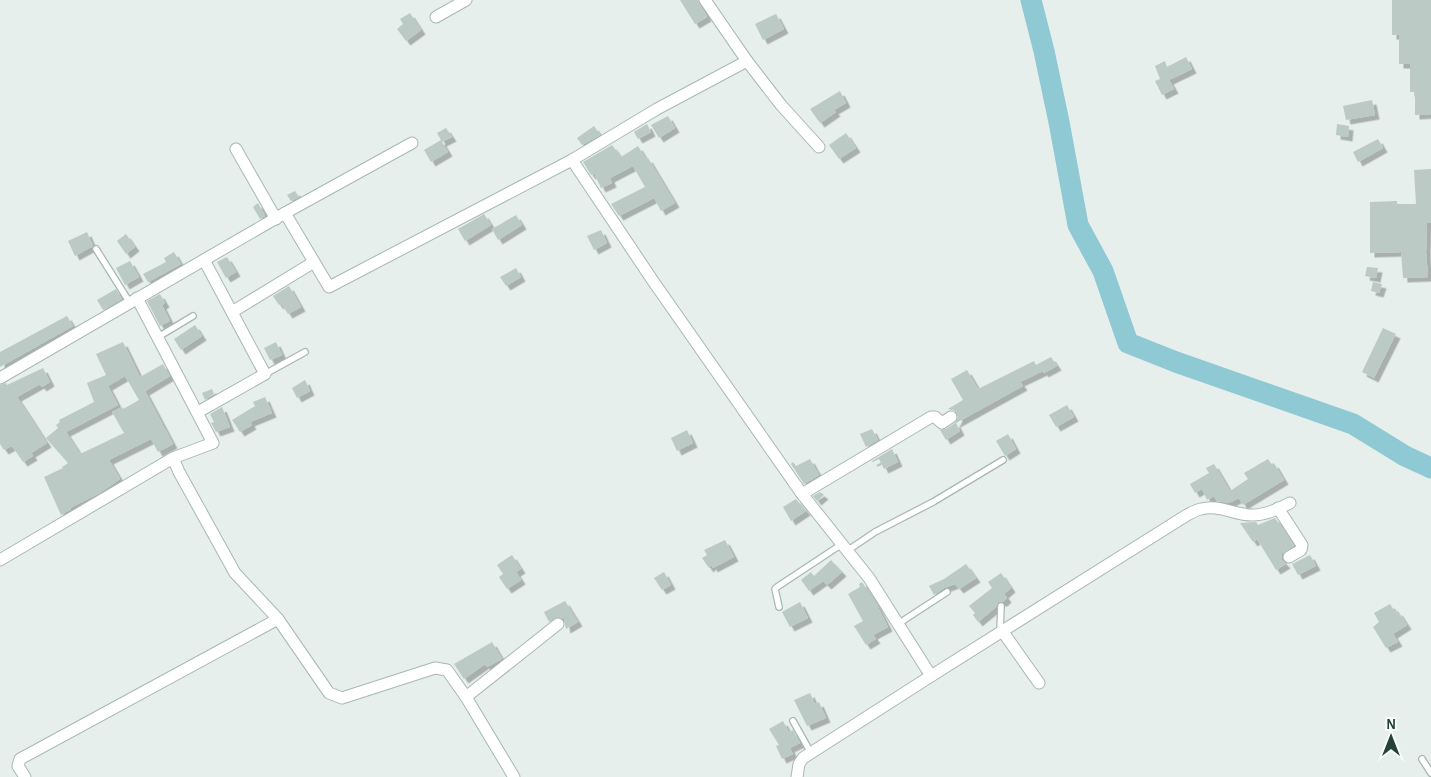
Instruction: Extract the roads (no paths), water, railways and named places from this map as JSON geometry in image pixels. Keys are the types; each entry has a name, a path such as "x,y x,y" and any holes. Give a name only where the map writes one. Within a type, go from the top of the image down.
{"street":[{"path":"436,17 466,0"},
{"path":"705,0 747,61 781,105 819,147"},
{"path":"236,149 280,216 314,262 329,287 572,160 656,109 747,61"},
{"path":"0,378 280,216 412,143"},
{"path":"572,160 653,281 802,494 869,578 932,676"},
{"path":"198,412 265,374 204,260"},
{"path":"232,312 314,262"},
{"path":"0,560 173,458 213,443 158,337 134,301"},
{"path":"802,494 930,417 935,417 942,423 951,417"},
{"path":"173,458 235,573 278,619 329,693 342,698 435,668 447,670 466,697 514,777"},
{"path":"797,777 799,764 803,758 1186,515 1201,509 1214,508 1254,515 1268,513 1290,503"},
{"path":"1278,508 1302,545 1301,550 1289,557"},
{"path":"25,777 18,766 20,759 278,619"},
{"path":"466,697 558,624"},
{"path":"1002,633 1039,683"}],"lane":[{"path":"96,249 134,301"},
{"path":"158,337 193,316"},
{"path":"265,374 305,352"},
{"path":"779,607 775,589 777,587 874,532 933,502 1003,460"},
{"path":"898,624 947,592"},
{"path":"1002,606 1002,633"},
{"path":"793,721 811,753"},
{"path":"1422,759 1431,773"}],"waterway":[{"path":"1031,0 1059,122 1078,225 1103,271 1128,343 1176,362 1353,424 1405,456 1431,468"}]}
